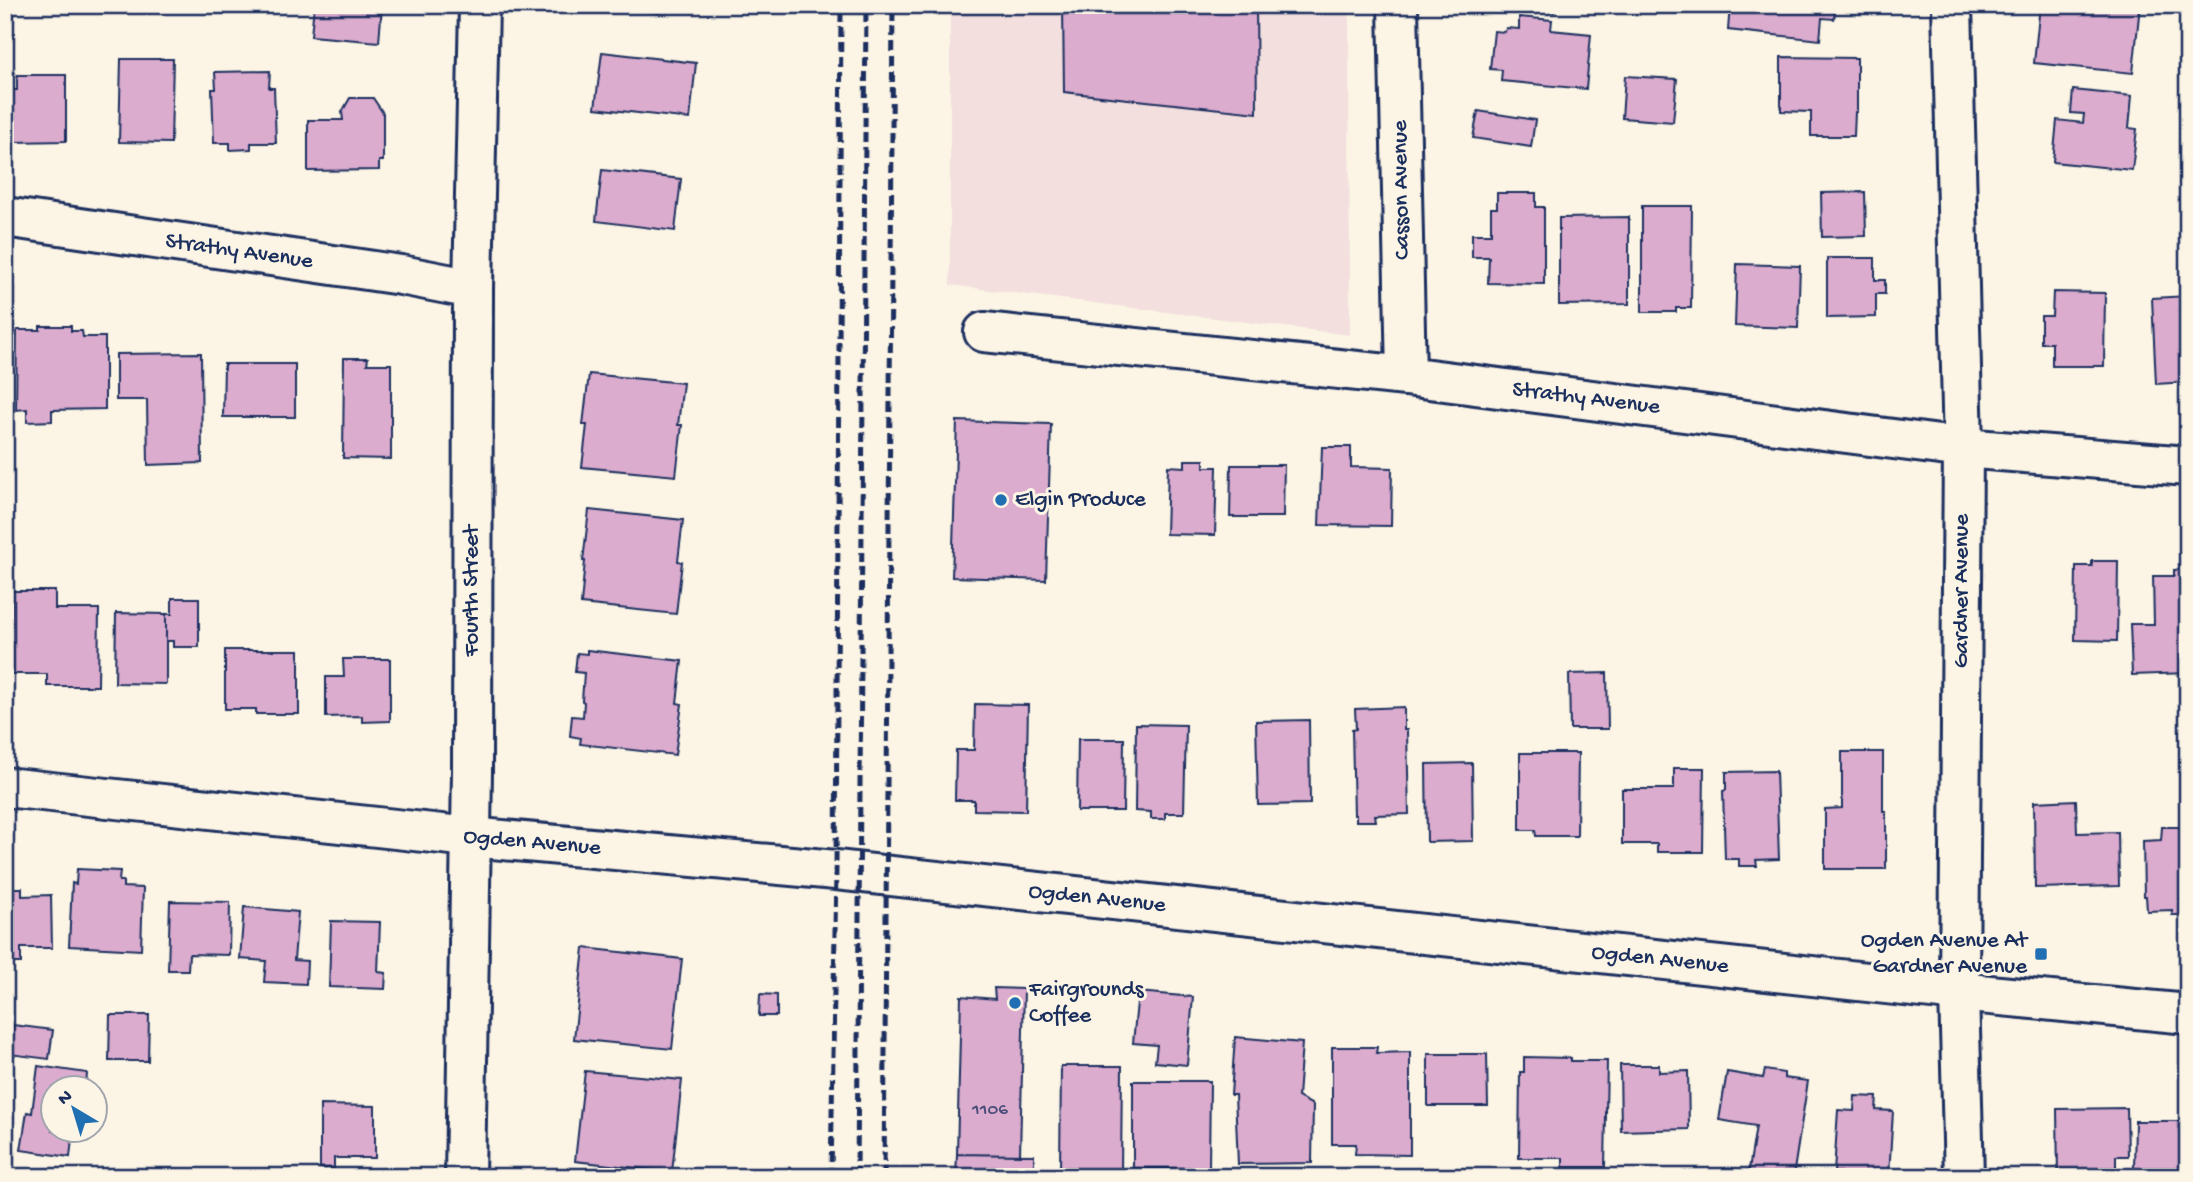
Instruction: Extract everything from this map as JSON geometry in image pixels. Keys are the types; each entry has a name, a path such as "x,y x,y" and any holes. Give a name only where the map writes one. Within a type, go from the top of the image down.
{"street":[{"name":"Fourth Street","path":"465,1177 472,772 473,289 479,5"},
{"name":"Casson Avenue","path":"1398,5 1406,376"},
{"name":"Gardner Avenue","path":"1952,5 1963,448 1959,992 1964,1177"},
{"name":"Strathy Avenue","path":"5,218 401,275 473,289"},
{"name":"Strathy Avenue","path":"984,332 1406,376 1963,448 2188,466"},
{"name":"Ogden Avenue","path":"5,787 470,837 836,870 1959,992 2188,1014"}],"shaded area":[{"path":"950,5 1349,5 1350,335 950,285"}],"building":[{"path":"314,5 382,5 379,42 311,36"},
{"path":"660,5 659,13 605,7"},
{"path":"1063,5 1256,5 1257,113 1064,92"},
{"path":"1514,5 1555,5 1554,12 1514,8"},
{"path":"1730,5 1836,5 1834,19 1822,18 1820,40 1728,30"},
{"path":"2040,5 2140,5 2133,73 2034,63"},
{"path":"1519,17 1552,20 1551,30 1591,34 1586,89 1501,81 1502,70 1490,69 1494,31 1519,29"},
{"path":"602,52 696,63 690,119 595,108"},
{"path":"1781,57 1857,58 1854,136 1811,136 1811,112 1781,111"},
{"path":"121,59 173,59 171,143 119,142"},
{"path":"270,71 269,88 274,88 276,143 251,143 251,149 230,150 230,143 214,143 212,89 216,89 215,72"},
{"path":"17,75 66,75 66,141 12,142 12,90 17,90"},
{"path":"1625,76 1677,79 1673,122 1622,118"},
{"path":"2073,90 2132,96 2129,128 2137,129 2132,170 2053,162 2057,120 2083,123 2084,114 2071,113"},
{"path":"350,98 373,98 383,113 383,161 379,161 379,170 308,171 308,120 343,120 342,112"},
{"path":"1478,111 1535,120 1531,147 1473,138"},
{"path":"602,170 681,179 675,231 596,221"},
{"path":"1865,192 1866,236 1822,237 1821,193"},
{"path":"1497,193 1536,193 1536,207 1544,207 1544,284 1488,283 1489,257 1472,257 1472,234 1491,234 1491,208 1497,208"},
{"path":"1642,206 1692,206 1691,308 1676,308 1676,312 1642,312"},
{"path":"1629,217 1629,304 1559,305 1559,218"},
{"path":"1827,258 1875,258 1875,280 1885,280 1885,294 1876,294 1876,317 1827,318"},
{"path":"1737,264 1800,266 1798,328 1735,326"},
{"path":"2053,292 2105,293 2104,366 2052,366 2052,343 2041,343 2041,316 2052,316"},
{"path":"2188,296 2188,382 2156,384 2152,298"},
{"path":"40,326 71,326 71,331 82,331 83,337 105,337 105,409 52,410 52,421 27,422 27,409 16,410 17,330 40,330"},
{"path":"201,353 202,463 148,465 147,400 116,400 116,354"},
{"path":"344,358 368,358 367,364 391,364 391,459 343,458"},
{"path":"224,364 295,364 295,417 223,417"},
{"path":"589,374 683,383 678,425 682,425 676,476 582,467 587,425 583,425"},
{"name":"Elgin Produce","path":"957,421 1051,424 1046,580 952,577"},
{"path":"1322,447 1351,447 1351,467 1392,468 1391,526 1319,525"},
{"path":"1185,460 1204,460 1204,467 1217,467 1215,535 1166,534 1168,466 1185,467"},
{"path":"1231,465 1284,465 1283,517 1230,517"},
{"path":"589,510 683,520 678,561 682,562 676,614 581,604"},
{"path":"2092,561 2118,561 2117,641 2075,640 2076,566 2092,566"},
{"path":"2188,569 2188,673 2132,675 2130,624 2154,624 2153,576 2174,576 2174,570"},
{"path":"12,591 55,591 55,609 99,609 98,686 47,686 47,674 11,674"},
{"path":"172,598 199,598 199,647 173,647 173,641 166,641 166,614 172,614"},
{"path":"116,613 166,614 166,684 115,683"},
{"path":"225,650 299,650 299,714 256,714 256,709 225,709"},
{"path":"587,650 682,661 677,703 682,704 675,755 580,744 581,738 570,736 572,716 583,717 584,673 575,672 577,653 587,654"},
{"path":"343,659 390,659 390,721 362,722 362,716 326,717 326,677 344,677"},
{"path":"1607,673 1608,729 1570,729 1569,674"},
{"path":"975,704 1028,705 1026,811 974,810 974,800 955,800 956,750 974,750"},
{"path":"1404,707 1409,814 1375,815 1376,821 1356,821 1352,730 1356,729 1355,709"},
{"path":"1309,720 1310,804 1258,805 1256,721"},
{"path":"1136,724 1186,725 1184,813 1165,813 1165,819 1151,819 1151,812 1135,811"},
{"path":"1078,739 1124,739 1123,811 1077,811"},
{"path":"1842,752 1883,752 1886,869 1825,869 1825,809 1842,808"},
{"path":"1520,753 1578,753 1577,836 1536,836 1535,830 1520,830"},
{"path":"1472,763 1473,841 1427,842 1426,764"},
{"path":"1674,768 1704,768 1703,852 1657,852 1657,844 1622,844 1622,789 1674,789"},
{"path":"1776,771 1779,859 1756,860 1757,866 1739,866 1739,859 1725,859 1723,791 1726,790 1726,772"},
{"path":"2076,800 2077,833 2118,832 2119,886 2035,888 2034,802"},
{"path":"2162,827 2188,827 2188,915 2172,915 2172,910 2147,911 2144,896 2143,841 2161,840"},
{"path":"77,869 120,871 119,881 123,881 123,887 143,888 141,950 69,946 72,883 76,884"},
{"path":"5,888 22,888 22,896 51,895 52,948 21,948 21,963 5,963"},
{"path":"170,901 230,902 229,955 189,954 188,970 168,970"},
{"path":"244,907 298,912 294,960 307,961 306,984 264,982 266,961 240,959"},
{"path":"331,921 380,922 378,972 386,973 385,989 329,987"},
{"path":"584,948 682,959 672,1049 574,1039"},
{"path":"994,988 1024,989 1020,1155 957,1154 961,996 995,999"},
{"path":"1138,992 1193,997 1187,1065 1155,1062 1157,1045 1133,1043"},
{"path":"760,994 777,995 777,1016 759,1016"},
{"path":"110,1015 149,1015 148,1061 109,1061"},
{"path":"13,1025 53,1030 49,1059 9,1054"},
{"path":"1235,1037 1302,1043 1298,1097 1313,1105 1312,1163 1238,1164 1235,1095 1231,1095"},
{"path":"1332,1047 1377,1047 1376,1053 1410,1052 1410,1155 1355,1154 1356,1144 1332,1144"},
{"path":"1428,1054 1487,1054 1488,1106 1428,1106"},
{"path":"1524,1057 1607,1061 1605,1167 1563,1167 1563,1158 1519,1158 1520,1072 1524,1072"},
{"path":"1620,1065 1659,1065 1659,1072 1688,1071 1689,1129 1621,1131"},
{"path":"38,1066 87,1073 38,1074 38,1144 71,1144 70,1157 21,1150 27,1112 32,1113"},
{"path":"1061,1066 1122,1066 1121,1174 1102,1174 1102,1177 1042,1177 1042,1172 1060,1171"},
{"path":"1765,1070 1784,1073 1784,1078 1808,1081 1793,1177 1748,1176 1756,1126 1719,1120 1727,1072 1763,1078"},
{"path":"585,1071 682,1080 672,1172 575,1161"},
{"path":"1133,1081 1210,1081 1209,1168 1133,1168"},
{"path":"1855,1096 1877,1097 1876,1110 1893,1111 1889,1175 1861,1173 1861,1177 1840,1177 1840,1172 1834,1172 1838,1110 1854,1111"},
{"path":"320,1105 375,1106 375,1158 334,1158 334,1168 320,1168"},
{"path":"2127,1108 2128,1156 2116,1156 2116,1177 2058,1177 2057,1109"},
{"path":"2135,1121 2188,1121 2188,1177 2143,1177 2143,1170 2134,1170"},
{"path":"957,1154 1034,1155 1034,1177 956,1177"}],"railway":[{"path":"831,1177 836,870 841,5"},
{"path":"857,1177 866,5"},
{"path":"884,1177 893,5"}],"place":[{"name":"Elgin Produce","path":"1001,500"},
{"name":"Ogden Avenue At Gardner Avenue","path":"2041,954"},
{"name":"Fairgrounds Coffee","path":"1015,1003"}]}
